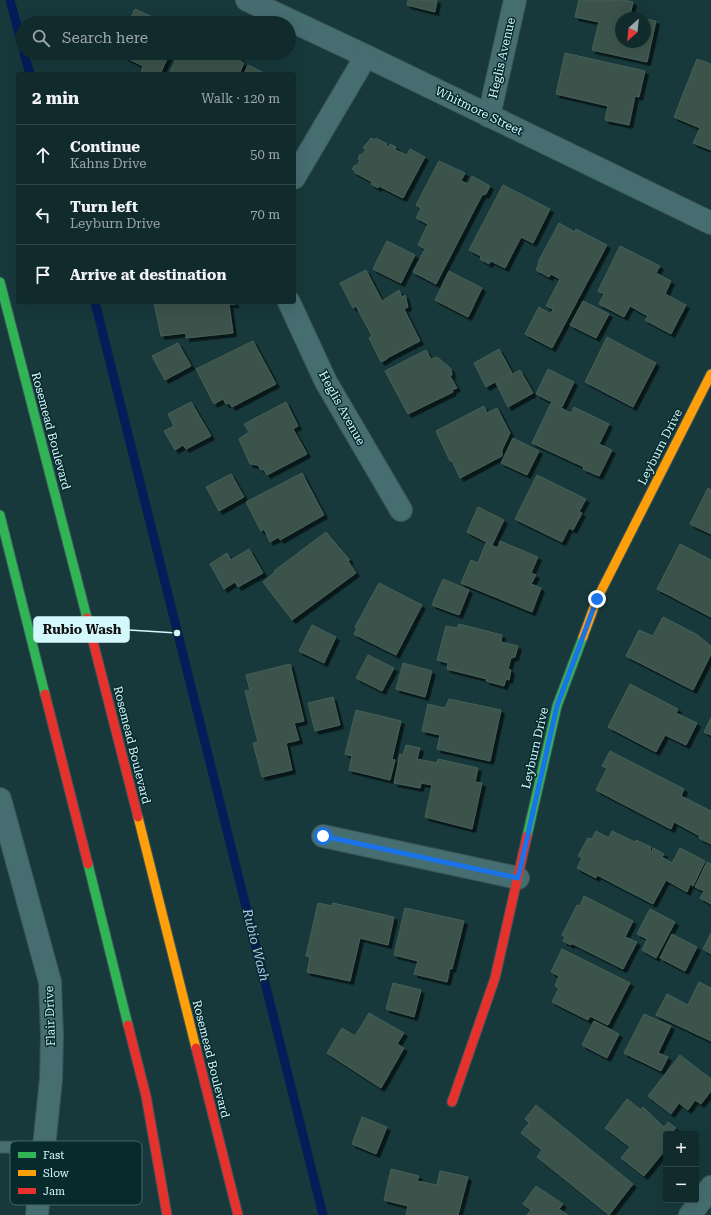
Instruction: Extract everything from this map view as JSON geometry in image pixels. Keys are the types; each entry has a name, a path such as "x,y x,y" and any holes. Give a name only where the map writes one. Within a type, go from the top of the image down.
{"main road":[{"name":"Rosemead Boulevard","path":"0,282 107,693 238,1215"},
{"name":"Leyburn Drive","path":"452,1102 495,978 557,706 597,599 711,374"},
{"path":"0,515 146,1096 167,1215"}],"street":[{"name":"Whitmore Street","path":"247,0 281,16"},
{"name":"Heglis Avenue","path":"489,116 515,0"},
{"name":"Whitmore Street","path":"296,23 711,223"},
{"path":"296,175 366,56"},
{"name":"Heglis Avenue","path":"290,304 326,382 401,510"},
{"name":"Flair Drive","path":"0,799 50,982 52,1044 45,1141"},
{"path":"323,836 518,878"},
{"path":"690,1215 711,1187"},
{"name":"Flair Drive","path":"37,1215 38,1205"}],"lane":[{"path":"0,1147 10,1147"}],"building":[{"path":"408,0 437,0 435,12 407,5"},
{"path":"579,0 624,0 633,2 631,12 615,12 615,48 650,48 647,62 592,50 599,22 575,17"},
{"path":"135,9 150,16 132,16"},
{"path":"651,20 656,21 651,44"},
{"path":"565,53 645,71 639,97 635,96 629,125 605,120 608,106 556,94"},
{"path":"697,59 711,64 711,150 693,143 700,128 674,117"},
{"path":"131,60 167,60 161,72 142,72 143,66"},
{"path":"176,60 241,60 240,61 244,63 240,72 170,72"},
{"path":"248,65 262,72 245,72"},
{"path":"371,138 375,140 376,138 387,144 386,146 389,147 390,144 396,147 395,150 407,155 410,149 425,157 403,198 379,186 378,188 371,184 372,182 354,172 355,171 352,169 355,165 357,166 360,160 358,159 360,154 362,155 366,149 363,148"},
{"path":"439,161 465,173 461,181 468,184 472,176 490,186 486,194 482,195 436,284 413,272 425,249 418,245 428,224 416,218 421,208 416,205"},
{"path":"503,185 550,209 533,243 521,237 505,268 491,261 489,264 480,259 481,256 469,250"},
{"path":"559,223 575,232 576,229 607,245 552,348 525,334 539,307 551,314 553,309 546,306 560,279 551,274 549,277 536,270 539,263 538,262"},
{"path":"387,241 415,255 401,283 373,269"},
{"path":"620,246 660,266 656,273 671,281 665,294 686,305 671,334 645,320 648,316 630,306 624,317 599,304 604,294 598,291"},
{"path":"366,270 382,301 399,290 402,297 405,295 408,307 404,309 420,341 381,362 369,338 372,336 356,306 353,308 340,283"},
{"path":"449,271 482,288 468,317 435,300"},
{"path":"583,301 609,314 596,338 570,325"},
{"path":"154,304 229,304 233,333 186,338 186,333 161,336"},
{"path":"607,337 656,363 633,407 585,382"},
{"path":"253,341 276,384 232,407 229,403 226,404 223,399 214,404 196,369"},
{"path":"178,343 191,366 165,380 152,356"},
{"path":"499,349 512,373 486,387 474,363"},
{"path":"426,350 431,359 437,357 451,369 452,375 450,376 457,388 452,390 453,392 408,414 385,371"},
{"path":"548,369 574,382 562,407 536,394"},
{"path":"520,370 533,393 508,407 496,383"},
{"path":"191,402 211,436 186,449 183,445 175,450 164,431 174,426 168,414"},
{"path":"286,402 298,426 293,429 307,454 267,475 258,465 250,464 239,439 249,432 244,424"},
{"path":"551,403 571,413 574,407 609,424 599,444 612,450 599,476 583,469 584,467 532,443"},
{"path":"484,406 487,413 497,408 510,433 502,450 502,456 460,478 436,431"},
{"path":"513,438 539,451 527,475 501,463"},
{"path":"302,473 324,515 280,540 279,537 270,542 264,529 261,531 246,502"},
{"path":"231,474 244,497 219,511 206,487"},
{"path":"537,475 586,499 578,511 582,513 573,530 569,528 562,542 515,519"},
{"path":"708,488 711,490 711,534 690,524"},
{"path":"478,507 504,520 492,545 467,532"},
{"path":"326,532 350,560 348,561 356,573 292,620 263,582 275,572 274,571"},
{"path":"500,541 538,557 531,573 536,575 531,584 541,588 532,612 461,583 471,560 478,563 486,543 498,548"},
{"path":"680,544 711,560 711,617 657,589"},
{"path":"249,549 263,573 238,587 235,582 224,589 210,564 227,553 231,560"},
{"path":"443,579 469,590 459,615 432,605"},
{"path":"379,583 422,605 396,655 354,634 357,628 355,627"},
{"path":"663,617 696,634 711,646 711,654 693,690 626,656 639,630 653,636"},
{"path":"459,624 502,635 501,642 518,646 515,657 511,658 508,669 511,670 509,680 506,679 504,686 486,681 487,679 447,669 448,663 437,660 446,626 457,628"},
{"path":"312,625 336,637 324,663 299,651"},
{"path":"368,655 394,668 382,691 356,678"},
{"path":"403,663 432,671 425,697 396,689"},
{"path":"290,664 304,721 294,723 299,740 286,743 292,770 262,777 253,743 258,742 245,691 250,690 246,675"},
{"path":"630,684 678,709 676,713 697,723 686,745 665,735 656,752 608,727"},
{"path":"333,697 340,725 315,731 308,703"},
{"path":"449,699 501,710 490,761 437,749 440,735 422,731 428,704 445,708"},
{"path":"356,710 401,721 392,759 395,760 390,780 349,770 352,756 345,754"},
{"path":"711,718 711,735 704,732"},
{"path":"406,745 420,748 417,759 437,763 438,759 478,768 475,782 482,783 472,829 425,817 432,785 421,783 420,788 394,783 400,754 403,755"},
{"path":"610,751 684,789 681,796 711,811 711,844 699,838 700,836 674,822 671,829 596,790 607,768 602,766"},
{"path":"596,831 609,838 612,831 635,842 636,840 651,847 650,850 652,852 653,848 664,854 662,857 672,863 680,848 705,861 693,886 690,884 687,892 666,880 653,904 597,875 596,878 577,868 582,858 578,856 588,838 592,839"},
{"path":"707,862 711,864 711,904 700,898 704,891 695,887"},
{"path":"584,896 633,921 625,937 637,942 623,969 571,943 571,945 563,941 565,937 562,935 577,905 580,906"},
{"path":"318,903 332,906 333,903 394,917 388,945 360,938 350,981 307,972 310,957 306,956"},
{"path":"405,908 464,921 452,969 450,968 447,982 414,974 418,961 394,955"},
{"path":"650,909 675,922 656,958 642,950 647,939 637,934"},
{"path":"711,933 711,954 703,949"},
{"path":"672,934 697,947 685,971 660,958"},
{"path":"562,949 630,983 608,1025 590,1016 588,1020 552,1002 559,988 555,986 559,976 551,972"},
{"path":"699,982 711,988 711,1041 656,1015 667,994 688,1005"},
{"path":"393,983 421,990 414,1017 386,1009"},
{"path":"369,1013 404,1033 397,1044 404,1048 381,1088 327,1053 342,1028 355,1036"},
{"path":"644,1014 671,1026 658,1053 668,1057 661,1071 624,1053"},
{"path":"594,1021 619,1034 607,1058 582,1045"},
{"path":"680,1055 711,1079 711,1091 701,1104 695,1100 688,1110 679,1103 671,1114 648,1096"},
{"path":"627,1099 641,1110 643,1107 664,1127 668,1122 676,1128 674,1131 663,1131 663,1153 644,1176 621,1158 630,1147 605,1128"},
{"path":"536,1105 633,1184 609,1215 537,1157 542,1150 521,1133 529,1123 525,1119"},
{"path":"362,1117 387,1127 376,1154 352,1144"},
{"path":"391,1169 419,1176 417,1181 437,1185 440,1171 468,1177 458,1215 406,1215 408,1206 384,1200"},
{"path":"536,1186 563,1204 559,1209 568,1215 527,1215 531,1210 523,1204"}],"waterway":[{"name":"Rubio Wash","path":"10,0 16,22"},
{"name":"Rubio Wash","path":"26,60 29,72"},
{"name":"Rubio Wash","path":"95,304 323,1215"}],"traffic: fast":[{"path":"0,282 87,618"},
{"path":"0,515 45,694"},
{"path":"527,836 557,706 583,637"},
{"path":"88,864 128,1025"}],"traffic: slow":[{"path":"583,637 597,599 711,374"},
{"path":"138,817 196,1048"}],"traffic: jam":[{"path":"87,618 138,817"},
{"path":"45,694 88,864"},
{"path":"452,1102 495,978 527,836"},
{"path":"128,1025 146,1096 167,1215"},
{"path":"196,1048 238,1215"}],"place":[{"name":"Rubio Wash","path":"177,633"}],"route":[{"path":"323,836 518,878 557,706 597,599"}]}
